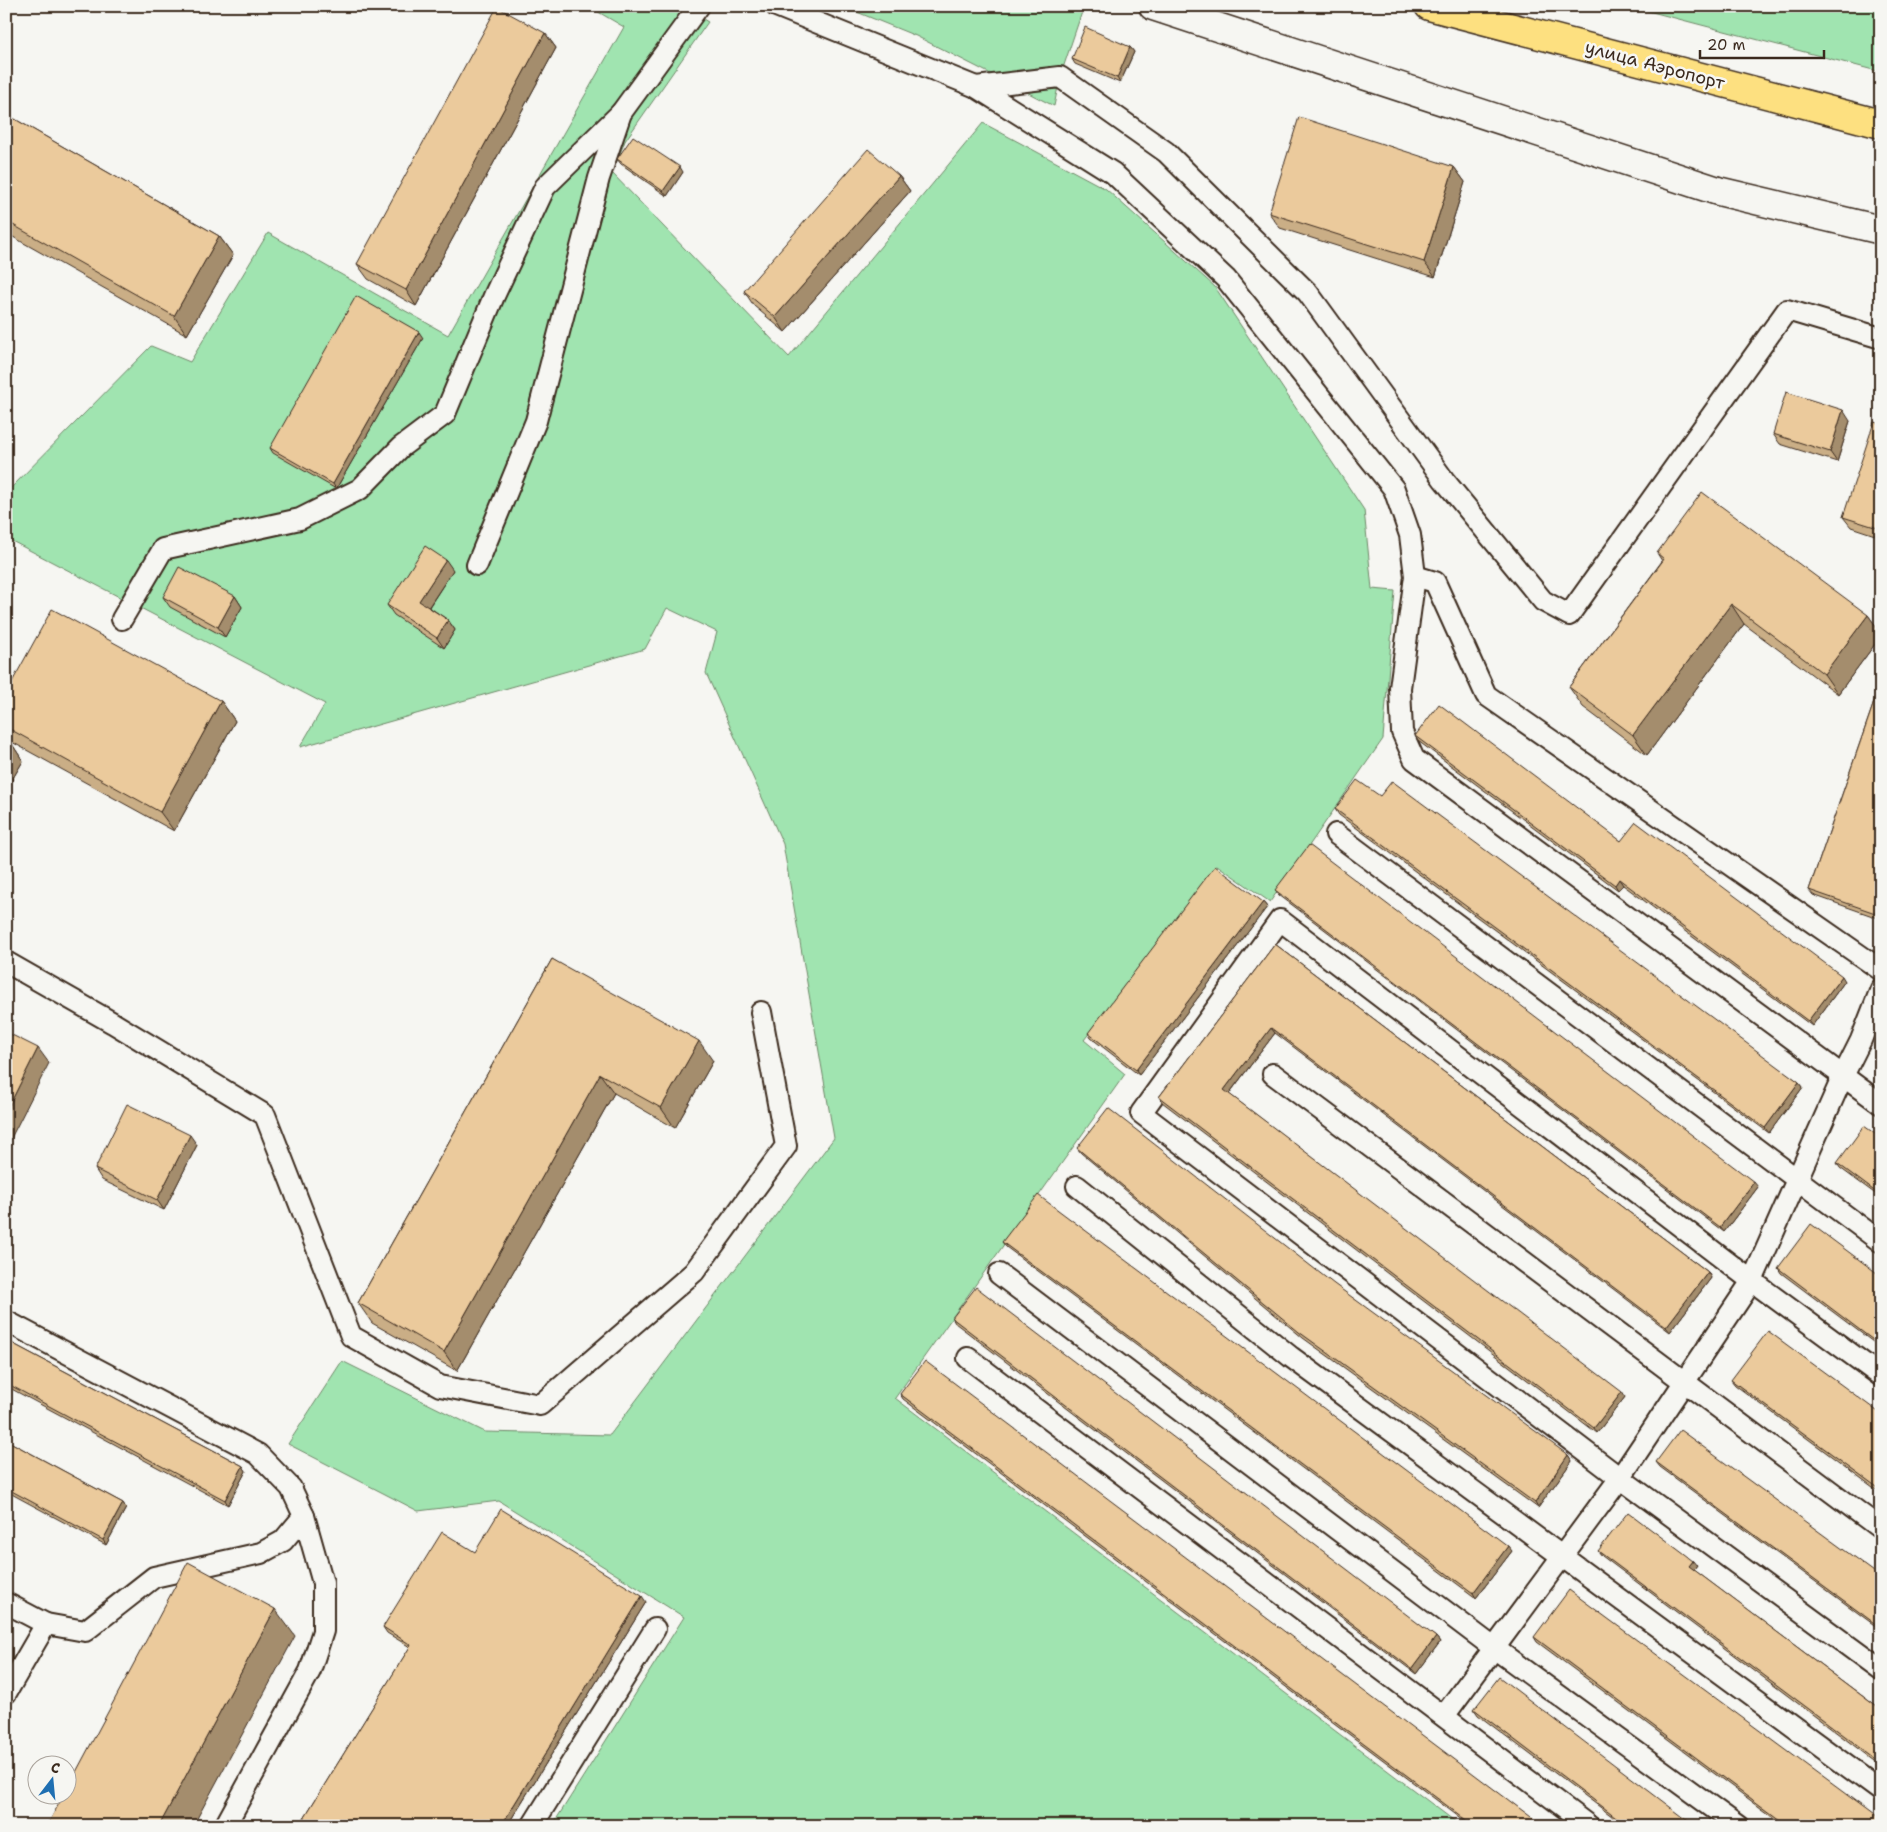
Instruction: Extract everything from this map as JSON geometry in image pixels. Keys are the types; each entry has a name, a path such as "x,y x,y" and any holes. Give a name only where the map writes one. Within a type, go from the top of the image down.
{"main road":[{"name":"улица Аэропорт","path":"1429,6 1881,124"}],"street":[{"path":"1153,6 1718,191 1881,230"}],"lane":[{"path":"122,619 163,549 300,519 360,489 401,447 445,414 494,296 545,187 620,113 699,6"},
{"path":"776,6 976,87 1113,173 1226,279 1394,489 1410,535 1415,576 1400,688 1402,732 1414,759 1881,1104"},
{"path":"976,87 1060,76 1166,152 1308,292 1444,480 1543,602 1569,615 1787,310 1881,338"},
{"path":"477,564 536,421 599,178 620,113"},
{"path":"1415,576 1435,582 1486,695 1881,970"},
{"path":"1336,834 1881,1242"},
{"path":"1881,1376 1752,1281 1280,920 1140,1112 1620,1478 1881,1670"},
{"path":"6,962 113,1023 265,1115 351,1336 440,1386 540,1405 694,1272 786,1146 762,1012"},
{"path":"1444,1716 1620,1478 1752,1281 1843,1076 1862,1040 1881,989"},
{"path":"1273,1074 1881,1529"},
{"path":"1077,1186 1291,1357 1881,1791"},
{"path":"999,1274 1494,1648 1738,1826"},
{"path":"6,1321 258,1454 291,1488 304,1516 323,1583 323,1631 310,1671 224,1826"},
{"path":"968,1358 1590,1826"},
{"path":"6,1603 46,1624 85,1631 154,1577 261,1554 283,1541 304,1516"},
{"path":"6,1693 46,1624"},
{"path":"532,1826 655,1629"}],"green space":[{"path":"588,6 681,6 708,22 625,141 612,173 789,357 983,123 1106,189 1215,287 1364,510 1372,589 1395,591 1383,739 1270,902 1217,865 1084,1040 1125,1074 895,1398 1461,1826 552,1826 684,1617 499,1501 418,1511 288,1444 342,1361 485,1432 610,1435 834,1138 783,844 706,673 717,632 667,608 645,649 300,747 325,704 6,538 6,493 151,346 190,362 268,233 448,335 624,27"},
{"path":"842,6 1084,6 1060,77 1054,106 916,36"},
{"path":"1629,6 1881,6 1881,72"}],"building":[{"path":"497,7 545,33 406,290 357,264"},
{"path":"1085,27 1130,47 1117,78 1072,59"},
{"path":"6,114 219,236 174,316 6,221"},
{"path":"1299,117 1454,167 1424,262 1269,213"},
{"path":"633,136 680,167 663,191 617,159"},
{"path":"868,149 899,176 775,317 744,291"},
{"path":"356,296 419,332 333,484 270,448"},
{"path":"1786,392 1843,410 1830,452 1773,434"},
{"path":"1874,422 1881,424 1881,529 1843,517"},
{"path":"1702,492 1868,615 1824,674 1731,604 1633,735 1569,687 1664,559 1657,553"},
{"path":"425,546 446,560 419,601 448,620 437,638 387,605"},
{"path":"179,567 235,596 218,627 163,597"},
{"path":"52,609 221,701 160,812 6,727 6,693"},
{"path":"1881,682 1881,915 1809,890"},
{"path":"1439,704 1621,841 1636,822 1842,976 1808,1021 1619,879 1615,885 1415,736"},
{"path":"6,739 10,741 6,747"},
{"path":"1357,780 1380,796 1392,781 1799,1082 1765,1128 1335,809"},
{"path":"1309,845 1754,1182 1720,1227 1275,890"},
{"path":"1215,866 1263,902 1136,1070 1088,1033"},
{"path":"1275,944 1708,1272 1666,1327 1271,1028 1224,1090 1622,1392 1594,1428 1159,1097"},
{"path":"552,959 699,1041 661,1108 600,1074 444,1352 358,1303"},
{"path":"6,1032 38,1048 6,1112"},
{"path":"127,1104 190,1135 157,1200 95,1169"},
{"path":"1108,1108 1334,1284 1568,1455 1535,1503 1299,1332 1077,1148"},
{"path":"1864,1126 1881,1138 1881,1196 1837,1163"},
{"path":"1038,1195 1508,1546 1473,1593 1002,1242"},
{"path":"1881,1201 1881,1212 1876,1208"},
{"path":"1811,1224 1881,1276 1881,1346 1778,1268"},
{"path":"976,1287 1436,1637 1412,1669 952,1318"},
{"path":"1768,1331 1881,1414 1881,1490 1731,1380"},
{"path":"6,1340 243,1466 225,1500 6,1383"},
{"path":"925,1361 1543,1826 1474,1826 900,1394"},
{"path":"1680,1430 1881,1577 1881,1628 1656,1462"},
{"path":"6,1440 123,1503 103,1540 6,1488"},
{"path":"501,1509 642,1596 501,1826 299,1826 411,1645 383,1627 442,1532 475,1552"},
{"path":"1628,1512 1693,1561 1689,1566 1881,1710 1881,1763 1598,1551"},
{"path":"188,1562 275,1609 159,1826 47,1826 59,1804 78,1804 78,1768"},
{"path":"1569,1590 1881,1820 1881,1826 1788,1826 1534,1637"},
{"path":"1499,1677 1695,1826 1628,1826 1474,1709"}]}
